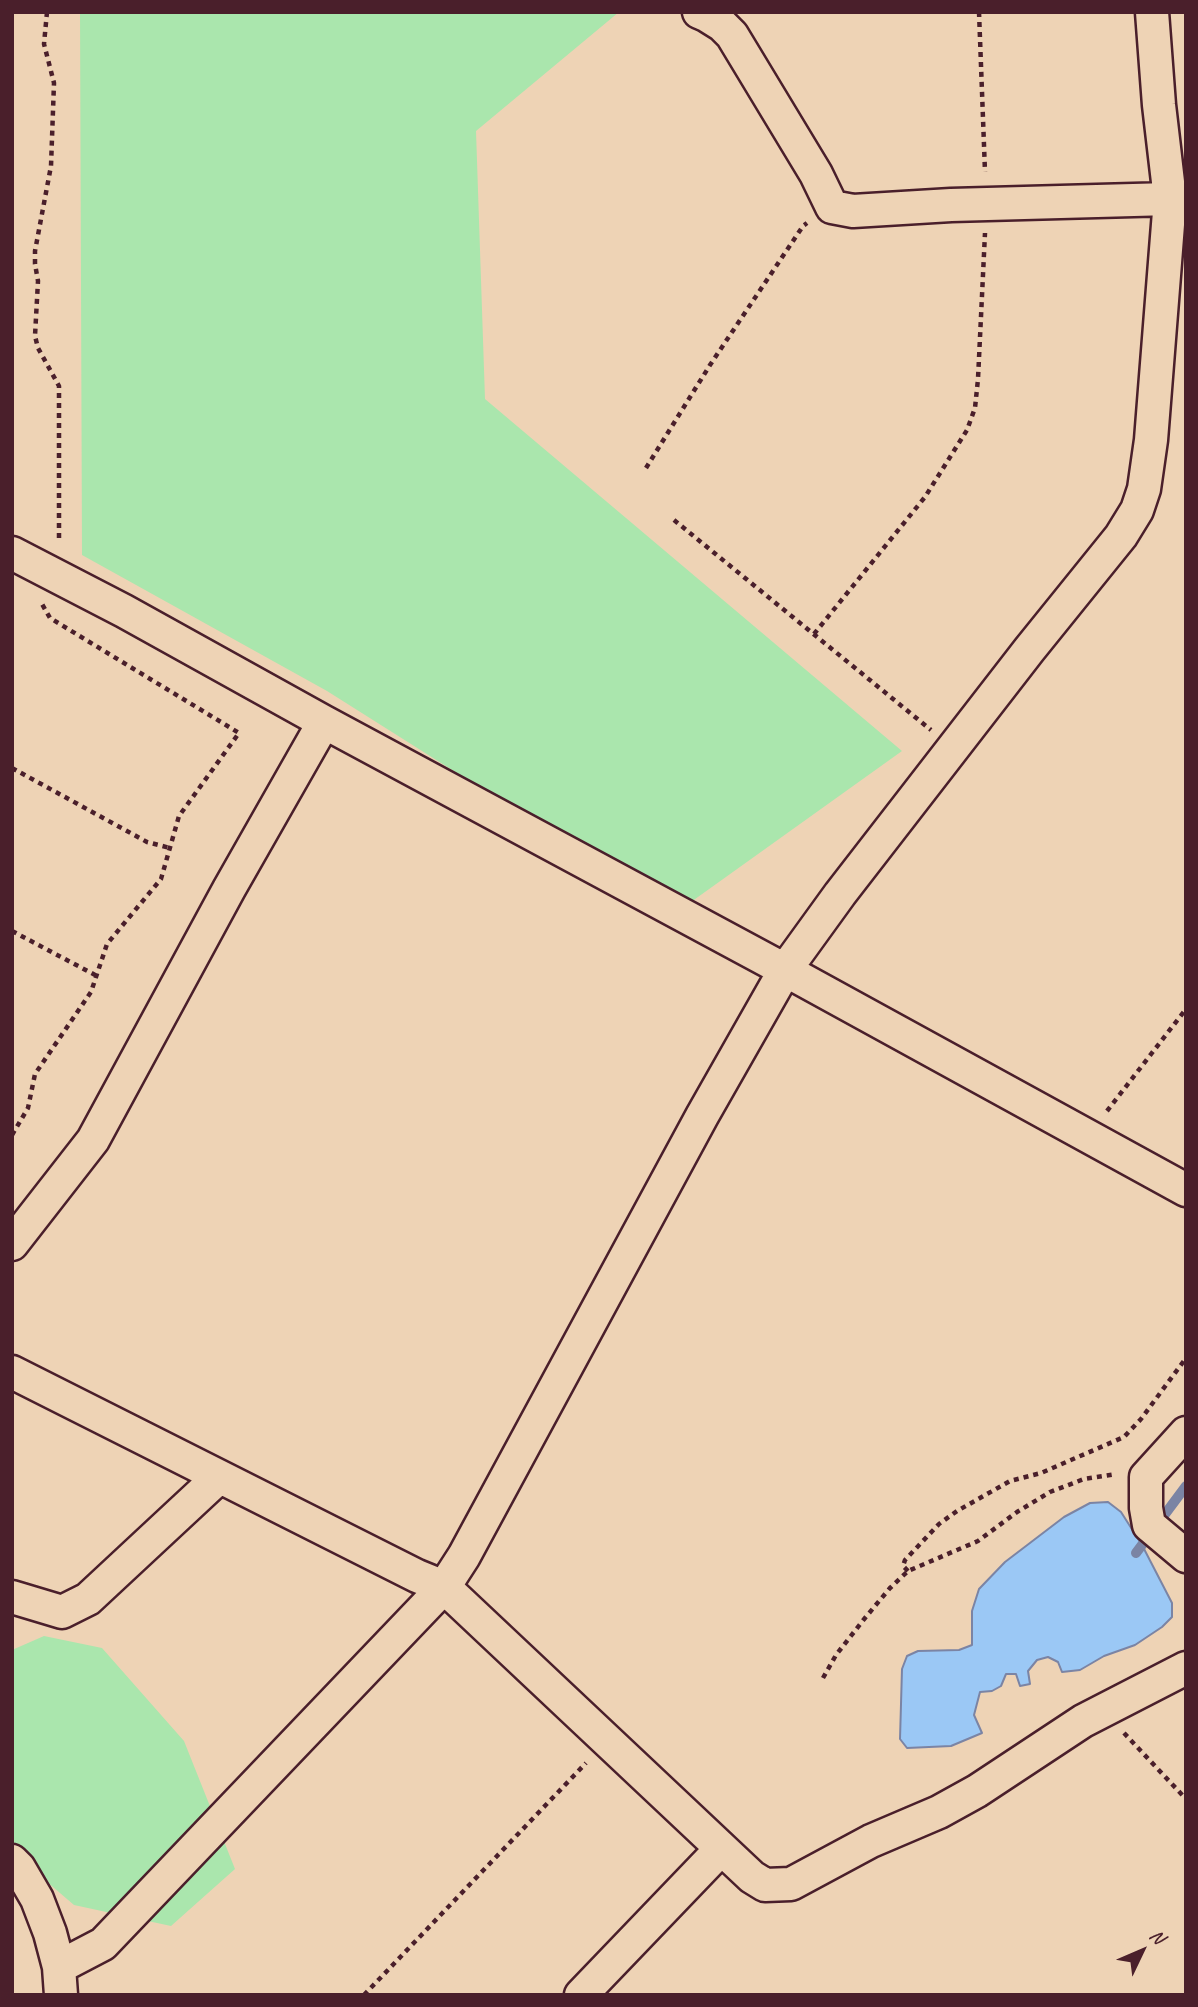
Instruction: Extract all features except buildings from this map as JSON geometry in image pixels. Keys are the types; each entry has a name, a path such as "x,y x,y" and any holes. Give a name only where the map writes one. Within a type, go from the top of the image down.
{"street":[{"path":"12,1861 37,1899 50,1933 60,1981 103,1944 444,1587 464,1556 702,1116 785,970 953,748 1121,536 1137,510 1144,489 1178,200 1158,105 1152,12"},
{"path":"704,13 732,35 747,57 816,174 832,207 853,211 986,204 1178,200"},
{"path":"12,553 124,611 1186,1189"},
{"path":"12,1244 93,1140 229,889 324,722"},
{"path":"12,1372 417,1576 444,1587 721,1849 765,1885 791,1884 870,1841 939,1812 977,1791 1083,1721 1186,1668"},
{"path":"1186,1433 1146,1477 1149,1525 1186,1556"},
{"path":"12,1597 62,1612 88,1599 219,1477"},
{"path":"581,1995 721,1849"}],"path":[{"path":"814,634 925,497 967,430 975,408 986,204 979,12"},
{"path":"646,468 710,365 803,226 832,207"},
{"path":"674,520 953,748"},
{"path":"12,768 147,842 170,848"},
{"path":"12,931 97,976"},
{"path":"1090,1137 1186,1009"},
{"path":"908,1571 903,1566 905,1560 939,1524 957,1511 1010,1481 1041,1473 1124,1437 1141,1419 1186,1358"},
{"path":"823,1678 864,1618 908,1571 978,1541 1017,1511 1050,1492 1093,1477 1135,1474 1146,1477"},
{"path":"1105,1709 1186,1799"},
{"path":"364,1995 607,1741"}],"green space":[{"path":"80,12 619,12 476,131 485,399 902,751 677,912 327,691 82,555"},
{"path":"44,1636 102,1648 184,1741 235,1869 171,1926 74,1905 12,1852 12,1650"}],"water":[{"path":"1108,1502 1121,1512 1142,1545 1172,1603 1172,1617 1135,1645 1104,1656 1080,1670 1062,1672 1058,1662 1048,1657 1037,1660 1028,1671 1030,1684 1020,1686 1016,1674 1006,1674 1001,1686 992,1691 980,1692 974,1715 982,1733 951,1746 907,1748 900,1739 902,1669 907,1656 918,1651 959,1650 972,1645 972,1611 979,1589 1005,1562 1064,1517 1090,1503"}],"waterway":[{"path":"1136,1553 1186,1486"}]}
